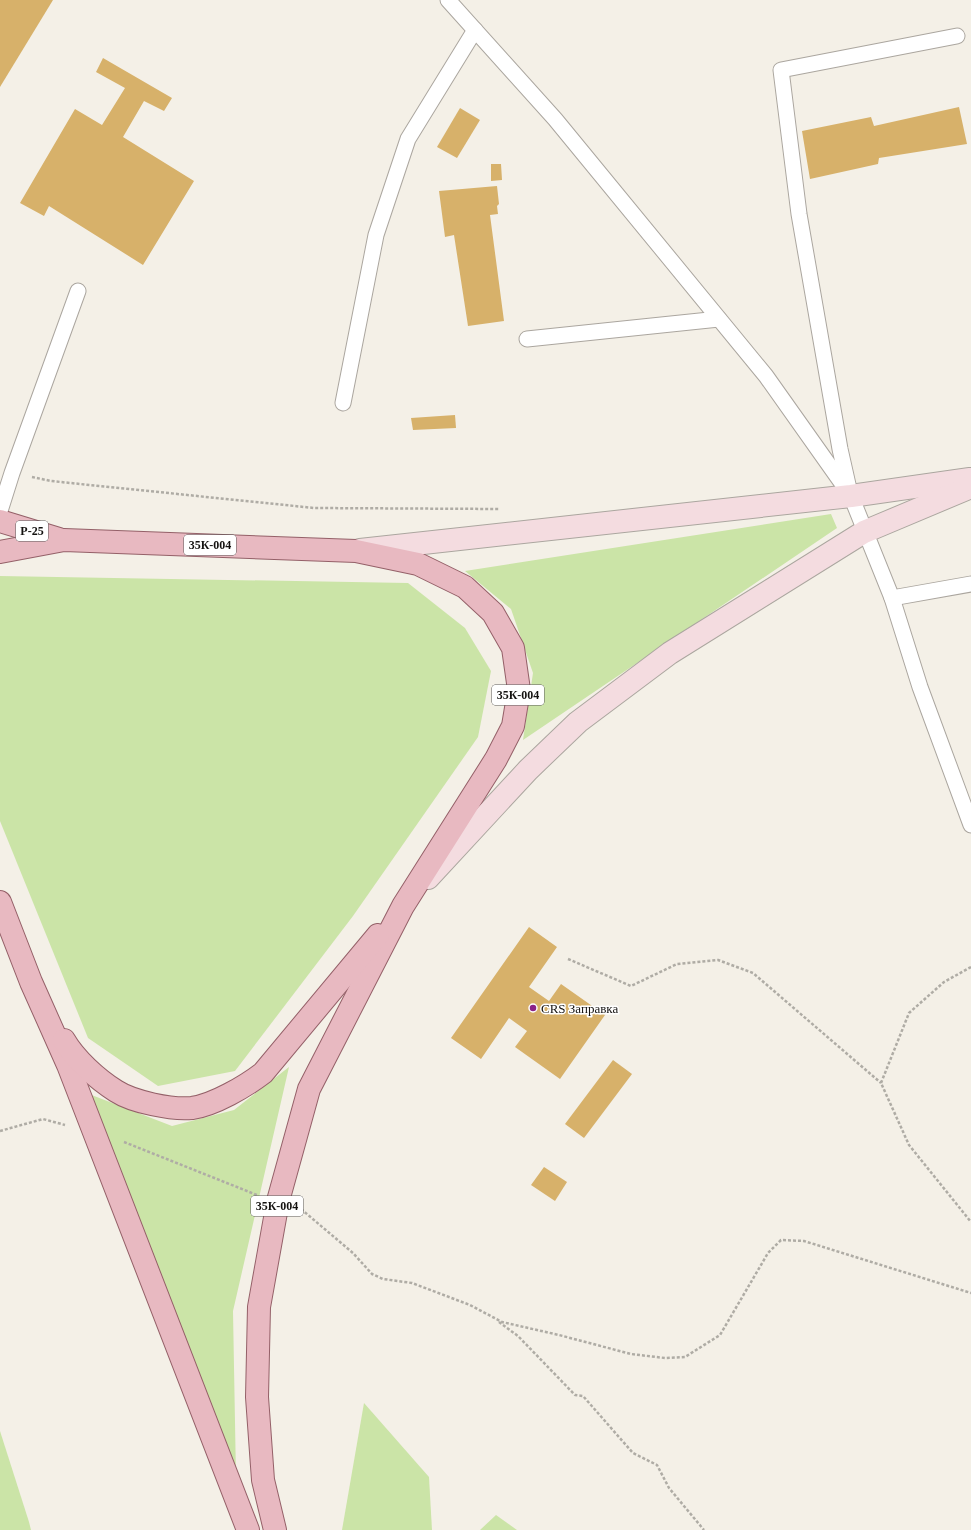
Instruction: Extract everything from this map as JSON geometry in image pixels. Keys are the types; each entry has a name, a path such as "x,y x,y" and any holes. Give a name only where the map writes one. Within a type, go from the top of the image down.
{"main road":[{"path":"356,551 851,496 971,479"},
{"path":"403,906 513,786 578,722 670,653 864,532 971,488"},
{"name":"Р-25","path":"0,522 64,540"},
{"name":"35К-004","path":"0,552 64,540 356,551 418,564 465,587 493,613 513,648 519,690 513,726 496,759 403,906 309,1089 278,1201 259,1307 257,1397 263,1480 275,1530"},
{"name":"35К-004","path":"0,902 31,982 68,1065 248,1530"},
{"name":"35К-004","path":"31,982 68,1048 94,1074 116,1091 168,1108 194,1108 241,1089 263,1073 330,990 403,906"}],"lane":[{"path":"448,0 555,119 766,376 851,496"},
{"path":"343,403 376,235 408,139 475,30"},
{"path":"957,36 782,70 799,214 840,449 851,496 864,532 892,598 920,688 971,825"},
{"path":"0,511 12,472 78,291"},
{"path":"527,339 719,319"},
{"path":"892,598 971,584"}],"path":[{"path":"12,472 51,481 314,508 502,509"},
{"path":"568,959 631,986 677,964 718,960 753,973 881,1083 909,1145 971,1222"},
{"path":"881,1083 909,1013 944,982 971,966"},
{"path":"0,1131 43,1119 94,1133"},
{"path":"470,1305 502,1322 631,1354 665,1358 685,1357 720,1335 768,1252 781,1240 804,1241 971,1293"},
{"path":"493,1317 518,1336 575,1395 583,1396 633,1453 657,1464 669,1488 704,1530"}],"green space":[{"path":"831,514 837,528 523,740 533,673 511,609 465,571"},
{"path":"0,576 408,583 465,628 491,671 478,737 353,916 235,1071 158,1086 88,1038 0,821"},
{"path":"289,1067 233,1311 236,1478 89,1094 172,1126 234,1110"},
{"path":"364,1403 429,1477 432,1530 342,1530"},
{"path":"0,1431 29,1522 31,1530 0,1530"},
{"path":"496,1515 517,1530 480,1530"}],"building":[{"path":"0,0 53,0 0,87"},
{"path":"103,58 172,98 164,111 144,101 123,137 194,181 143,265 49,206 44,216 20,203 75,109 102,125 125,88 96,72"},
{"path":"959,107 967,144 879,158 878,164 810,179 802,131 871,117 874,126"},
{"path":"460,108 480,120 457,158 437,147"},
{"path":"491,164 501,164 502,180 491,181"},
{"path":"497,186 499,204 497,206 498,214 490,215 504,321 468,326 454,235 445,237 439,191"},
{"path":"455,415 456,428 413,430 411,418"},
{"name":"CRS Заправка","path":"529,927 557,947 529,987 549,1001 561,984 605,1015 560,1079 515,1047 527,1031 509,1018 481,1059 451,1038"},
{"path":"613,1060 632,1074 584,1138 565,1124"},
{"path":"544,1167 567,1182 555,1201 531,1185"}],"place":[{"name":"CRS Заправка","path":"533,1008"}]}
